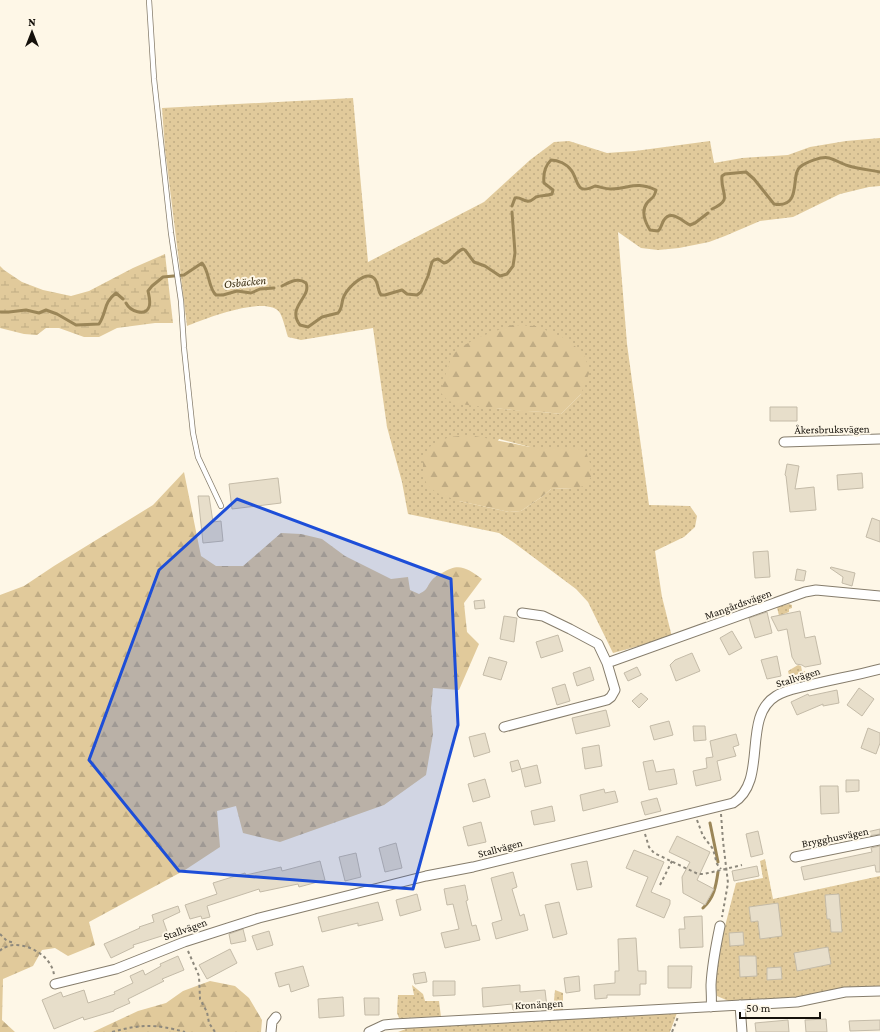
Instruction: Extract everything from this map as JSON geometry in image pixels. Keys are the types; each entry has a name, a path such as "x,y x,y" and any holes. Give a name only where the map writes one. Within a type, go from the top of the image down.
{"street":[{"name":"Åkersbruksvägen","path":"784,442 880,439"},
{"name":"Mangårdsvägen","path":"607,663 811,590 880,596"},
{"path":"504,727 607,700 611,697 615,690 607,663 598,644 543,616 522,613"},
{"name":"Stallvägen","path":"55,984 116,969 184,942 266,916 426,876 473,867 695,811 733,803 740,799 748,787 755,755 759,722 766,706 776,696 813,684 880,669"},
{"name":"Brygghusvägen","path":"795,857 880,840"},
{"path":"711,1007 711,984 720,926"},
{"name":"Kronängen","path":"369,1032 394,1024 797,1002 845,992 880,991"},
{"path":"740,1005 742,1032"},
{"path":"271,1032 272,1022 276,1017"}],"lane":[{"path":"150,0 154,79 171,233 180,288 189,402 195,447 221,506"}],"path":[{"path":"720,926 728,884 721,824 722,806"},
{"path":"695,811 700,832 713,849 717,864 721,870"},
{"path":"642,825 650,850 698,874 726,869 742,864"},
{"path":"660,886 672,861"},
{"path":"0,934 7,940 30,948 44,956 54,969 55,984"},
{"path":"184,942 199,976 200,999 207,1012 209,1023 215,1032"},
{"path":"0,951 2,948 16,944"},
{"path":"672,1032 680,1014 680,1008"},
{"path":"112,1032 133,1026 147,1025 185,1032"}],"highlighted area":[{"path":"237,499 451,579 458,725 413,889 179,871 89,760 159,570"}],"green space":[{"path":"353,98 368,262 484,202 530,160 554,142 569,141 607,153 635,151 710,141 714,163 742,158 788,155 810,147 846,141 880,138 880,186 840,194 793,217 760,221 709,242 679,248 658,250 641,248 618,232 627,344 649,505 690,506 697,516 695,527 684,537 655,551 662,597 672,637 613,653 588,602 576,589 513,542 499,533 408,514 402,482 387,427 373,328 301,340 288,337 280,313 273,308 263,306 235,310 207,318 187,326 165,149 162,108","holes":["581,394 561,414 496,408","499,439 530,447 573,488 551,489 521,511 509,512 459,501"]},
{"path":"165,254 173,323 155,323 117,328 99,337 84,337 59,328 46,328 37,335 24,334 0,328 0,266 22,282 43,290 71,296 89,291 133,268"},
{"path":"512,325 536,326 562,337 583,352 590,371 581,394 561,414 467,405 448,401 441,393 448,366 456,352 470,342"},
{"path":"470,435 530,447 573,447 586,452 590,463 591,477 585,486 551,489 521,511 509,512 459,501 437,493 427,485 423,474 423,460 429,447 449,437"},
{"path":"184,472 201,556 216,566 243,566 281,533 301,534 322,539 345,556 391,579 408,577 410,590 419,594 426,589 433,579 448,570 458,567 467,569 482,579 464,603 467,632 479,644 459,690 433,688 431,708 433,734 426,775 384,805 280,842 243,833 236,806 217,811 220,847 185,870 89,922 95,945 68,956 55,948 42,950 33,966 3,979 2,1020 15,1032 0,1032 0,595 24,586 153,505"},
{"path":"789,604 792,605 792,608 789,609 789,612 779,616 777,607"},
{"path":"798,665 801,666 802,671 805,671 807,679 806,683 792,687 788,671"},
{"path":"765,859 773,899 880,876 880,987 797,999 731,1002 717,996 714,980 720,946 736,883 763,878 760,861"},
{"path":"210,981 235,986 249,998 262,1020 261,1032 93,1032 138,1011 166,1003 183,991"},
{"path":"412,985 423,994 425,1001 439,1001 441,1017 399,1018 397,1013 398,995 414,995"},
{"path":"555,990 563,993 563,1012 553,1011"},
{"path":"678,1010 670,1032 398,1032 416,1025"}],"building":[{"path":"770,407 797,407 797,421 770,421"},
{"path":"787,464 799,466 795,489 814,487 816,510 790,512 785,475"},
{"path":"862,473 863,488 838,490 837,475"},
{"path":"278,478 281,503 232,509 229,484"},
{"path":"198,496 209,496 213,522 221,521 223,541 203,543"},
{"path":"872,518 880,521 880,542 866,537"},
{"path":"768,551 770,577 755,578 753,552"},
{"path":"830,568 855,573 852,586 842,583 843,577"},
{"path":"797,569 806,571 804,581 795,580"},
{"path":"484,600 485,608 475,609 474,601"},
{"path":"800,611 805,638 815,636 821,664 805,667 796,664 792,657 787,629 778,631 771,617"},
{"path":"767,612 772,633 755,638 749,618"},
{"path":"504,616 517,618 514,642 500,639"},
{"path":"732,631 742,648 729,655 720,638"},
{"path":"558,635 563,651 541,658 536,642"},
{"path":"692,653 700,671 676,681 670,665 675,660"},
{"path":"777,656 781,676 767,679 761,660"},
{"path":"489,657 507,662 501,680 483,675"},
{"path":"590,667 594,680 577,686 573,673"},
{"path":"637,667 641,675 628,681 624,673"},
{"path":"565,684 570,701 557,705 552,688"},
{"path":"859,688 874,699 862,716 847,705"},
{"path":"837,690 839,703 823,706 823,704 797,715 791,702 808,694 809,696"},
{"path":"641,693 648,699 639,708 632,701"},
{"path":"606,710 610,726 576,734 572,718"},
{"path":"669,721 673,735 654,740 650,726"},
{"path":"693,726 705,726 706,740 694,741"},
{"path":"868,728 880,733 880,743 876,754 861,748"},
{"path":"485,733 490,752 474,757 469,737"},
{"path":"736,734 739,745 733,747 736,756 717,761 721,780 696,786 693,771 707,768 706,758 713,757 710,741"},
{"path":"599,745 602,766 585,769 582,748"},
{"path":"518,760 521,769 512,772 510,762"},
{"path":"653,760 656,772 674,769 677,784 649,790 643,762"},
{"path":"537,765 541,783 525,787 521,769"},
{"path":"485,779 490,797 473,802 468,784"},
{"path":"846,780 859,780 859,791 846,792"},
{"path":"820,786 838,786 839,813 821,814"},
{"path":"604,789 605,793 615,791 618,802 583,811 580,795"},
{"path":"657,798 661,811 645,815 641,802"},
{"path":"552,806 555,821 534,825 531,811"},
{"path":"481,822 486,842 468,846 463,827"},
{"path":"880,829 880,834 868,836 867,832"},
{"path":"758,831 763,854 751,857 746,834"},
{"path":"677,836 710,852 697,880 714,889 705,905 683,893 682,877 690,862 669,852"},
{"path":"396,843 402,868 385,872 379,848"},
{"path":"880,846 880,872 876,872 875,865 804,880 801,867 872,852 871,848"},
{"path":"634,850 664,862 651,892 670,900 670,904 664,918 636,906 648,877 626,868"},
{"path":"356,853 361,877 345,881 339,857"},
{"path":"320,861 325,880 299,887 298,884 260,892 259,889 207,906 210,917 202,919 201,916 190,919 185,905 217,894 213,883 245,873 246,875 281,867 282,871"},
{"path":"587,861 592,887 577,890 571,864"},
{"path":"757,866 759,876 734,881 732,871"},
{"path":"513,872 517,887 512,889 520,916 524,914 528,930 496,939 492,923 502,920 491,878"},
{"path":"465,885 468,900 466,901 472,926 476,925 480,940 445,948 441,933 459,929 453,904 447,905 444,889"},
{"path":"417,894 421,910 400,916 396,900"},
{"path":"839,894 842,932 831,932 830,919 827,919 825,895"},
{"path":"378,902 383,920 358,926 358,923 322,932 318,917"},
{"path":"559,902 567,934 553,938 545,905"},
{"path":"778,903 782,936 760,939 758,921 751,922 749,907"},
{"path":"178,906 180,912 163,920 168,934 133,945 134,947 111,958 104,944 140,928 139,927 154,922 152,915"},
{"path":"702,916 703,947 680,948 679,929 685,929 684,917"},
{"path":"243,929 246,941 231,944 229,934"},
{"path":"269,931 273,945 257,950 252,936"},
{"path":"743,932 744,945 730,946 729,933"},
{"path":"636,938 638,971 646,971 646,984 640,984 640,995 607,995 607,998 595,999 594,985 615,983 615,971 619,971 618,939"},
{"path":"828,947 831,964 797,971 794,953"},
{"path":"230,949 237,963 207,979 199,965"},
{"path":"178,956 184,970 162,979 164,981 128,999 130,1003 114,1011 84,1020 83,1017 54,1029 42,1000 61,992 63,997 84,990 88,1003 115,994 114,992 133,983 130,976 143,970 145,975 161,966 160,964"},
{"path":"739,956 756,956 757,976 740,977"},
{"path":"303,966 309,986 291,992 289,984 279,987 275,973"},
{"path":"668,966 692,966 691,988 668,988"},
{"path":"781,967 782,979 767,980 767,968"},
{"path":"425,972 427,982 415,984 413,974"},
{"path":"579,976 580,991 566,993 564,978"},
{"path":"433,981 455,981 455,995 433,996"},
{"path":"520,985 520,992 545,990 547,1007 513,1010 512,1004 483,1007 482,988"},
{"path":"343,997 344,1016 319,1018 318,999"},
{"path":"364,998 379,998 379,1015 365,1015"},
{"path":"826,1019 827,1032 806,1032 805,1020"},
{"path":"788,1020 789,1032 756,1032 755,1023"},
{"path":"880,1020 880,1030 850,1031 849,1021"}],"waterway":[{"name":"Osbäcken","path":"712,209 723,202 724,196 722,176 725,174 746,172 754,179 774,204 783,204 789,201 792,196 797,171 800,167 810,161 829,158 849,166 880,172"},
{"name":"Osbäcken","path":"512,206 515,198 530,201 536,197 552,194 553,190 544,183 544,173 549,162 554,160 565,164 574,174 578,186 584,189 589,189 595,186 611,189 638,185 656,190 654,196 647,203 644,209 645,220 650,230 658,231 664,220 670,216 677,217 690,225 708,213"},
{"name":"Osbäcken","path":"282,286 297,280 306,283 306,293 297,307 296,319 300,325 308,327 322,317 338,313 341,309 343,298 346,293 357,281 366,276 370,276 376,280 381,295 402,290 407,294 417,295 421,292 432,262 438,259 444,263 463,249 474,262 485,266 500,276 507,274 513,266 515,253 512,212"},
{"name":"Osbäcken","path":"126,303 134,310 144,312 150,305 148,291 152,286 163,277 184,275 202,263 205,267 213,292 216,295 223,295 237,291 251,293 260,289 274,288"},
{"name":"Osbäcken","path":"0,312 26,310 39,313 46,310 57,314 76,325 99,324 109,300 116,293 123,299"},
{"path":"710,823 718,862"},
{"path":"703,908 712,896 718,872"}]}
